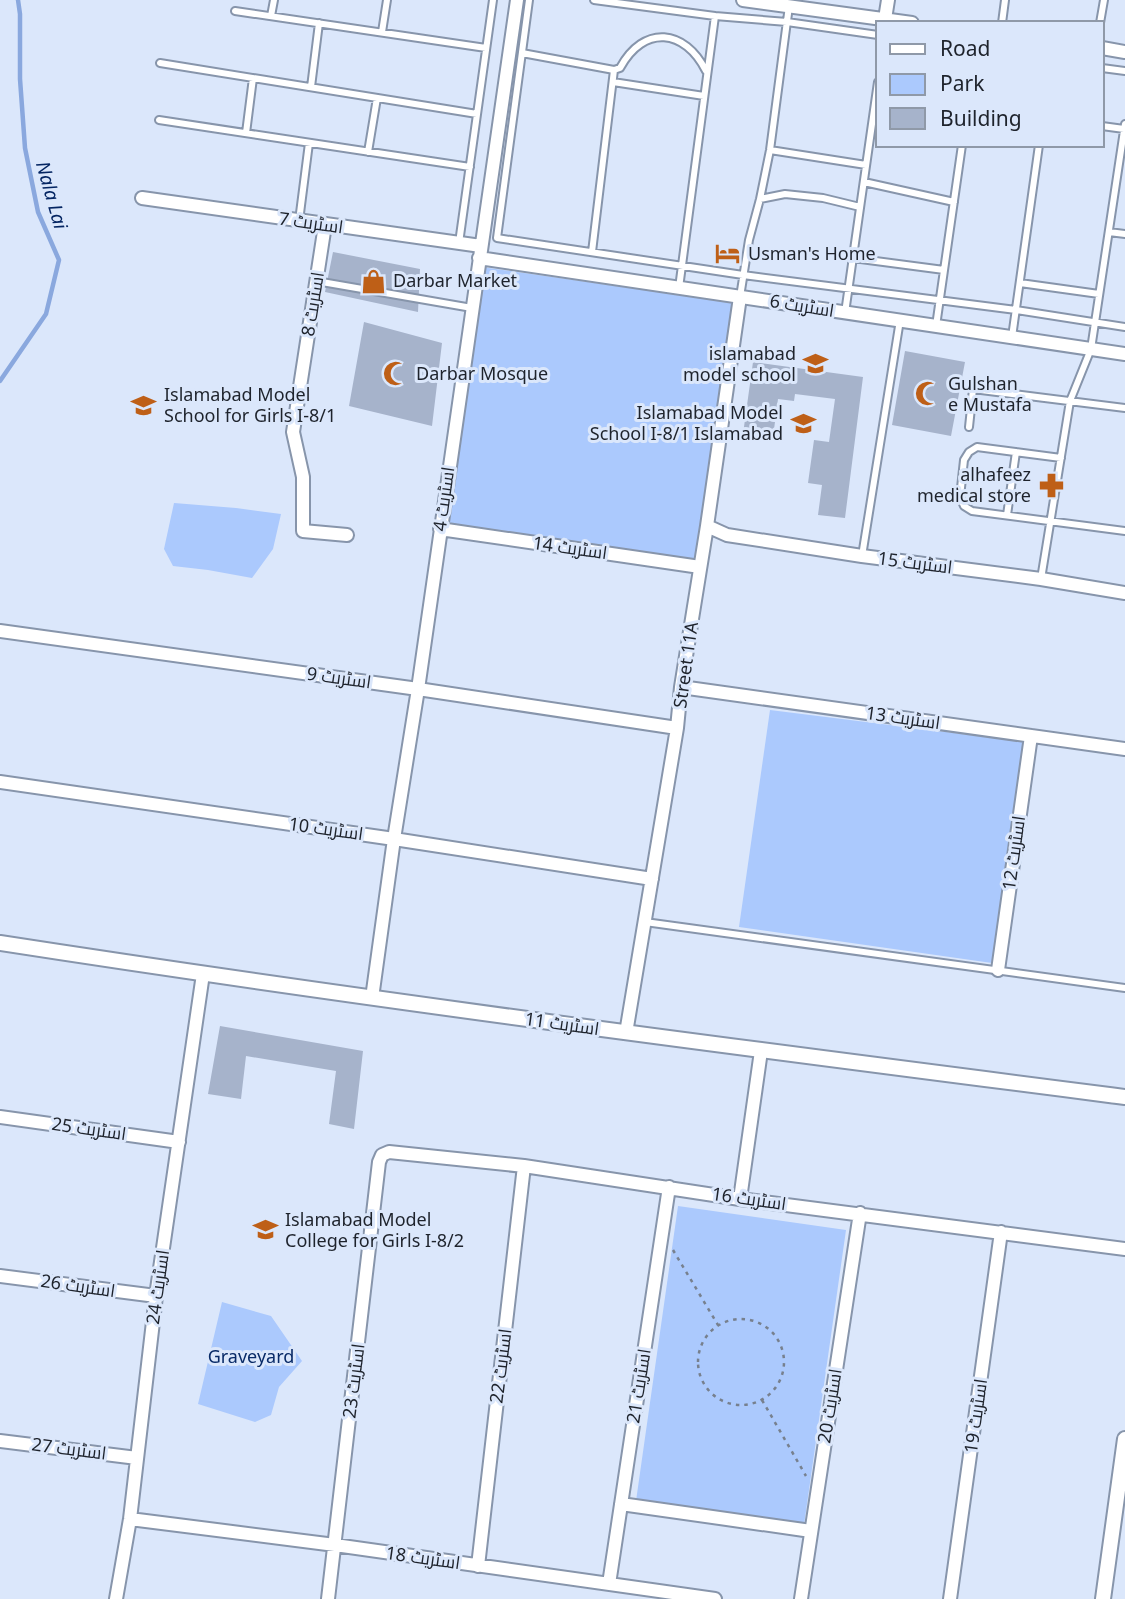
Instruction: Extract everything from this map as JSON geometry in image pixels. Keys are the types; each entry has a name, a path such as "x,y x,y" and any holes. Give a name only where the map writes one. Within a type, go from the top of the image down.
{"street":[{"name":"اسٹریٹ 4","path":"372,998 517,0"},
{"path":"743,0 885,21 888,0"},
{"path":"1104,48 1125,52"},
{"name":"اسٹریٹ 7","path":"142,198 459,243 480,252"},
{"name":"اسٹریٹ 8","path":"325,225 293,432 303,477 303,531 347,535"},
{"name":"اسٹریٹ 6","path":"480,252 679,288 1125,354"},
{"name":"Street 11A","path":"626,1032 677,728 740,297"},
{"name":"اسٹریٹ 15","path":"707,526 727,535 1125,593"},
{"name":"اسٹریٹ 14","path":"440,529 701,567"},
{"name":"اسٹریٹ 9","path":"0,631 677,728"},
{"name":"اسٹریٹ 13","path":"681,687 1125,749"},
{"name":"اسٹریٹ 12","path":"998,970 1031,736"},
{"name":"اسٹریٹ 10","path":"0,782 652,879"},
{"name":"اسٹریٹ 11","path":"0,943 372,998 1125,1097"},
{"name":"اسٹریٹ 24","path":"116,1599 130,1519 156,1296 203,974"},
{"path":"740,1199 761,1051"},
{"name":"اسٹریٹ 25","path":"0,1117 178,1142"},
{"name":"اسٹریٹ 16","path":"379,1162 382,1155 389,1152 524,1166 740,1199 1125,1249"},
{"name":"اسٹریٹ 23","path":"328,1599 379,1162"},
{"name":"اسٹریٹ 22","path":"478,1566 524,1166"},
{"name":"اسٹریٹ 21","path":"609,1584 669,1187"},
{"name":"اسٹریٹ 20","path":"801,1599 860,1213"},
{"name":"اسٹریٹ 19","path":"950,1599 1001,1233"},
{"name":"اسٹریٹ 26","path":"0,1276 156,1296"},
{"path":"1103,1599 1125,1440"},
{"name":"اسٹریٹ 27","path":"0,1441 137,1458"},
{"path":"621,1504 811,1531"},
{"name":"اسٹریٹ 18","path":"130,1519 715,1599"}],"lane":[{"path":"271,16 274,0"},
{"path":"382,32 387,0"},
{"path":"459,243 493,0"},
{"path":"529,0 496,238 1125,327"},
{"path":"594,0 876,35"},
{"path":"1002,21 1005,0"},
{"path":"1100,21 1104,0"},
{"path":"740,297 749,240 770,150 789,6"},
{"path":"235,11 486,48"},
{"path":"679,288 715,16"},
{"path":"311,87 319,23"},
{"path":"522,53 614,70 620,68 627,55 643,42 653,37 666,37 695,53 707,73"},
{"path":"159,63 477,114"},
{"path":"1104,68 1125,71"},
{"path":"592,252 614,70"},
{"path":"246,134 253,78"},
{"path":"613,82 704,96"},
{"path":"368,152 377,97"},
{"path":"845,313 876,111"},
{"path":"159,120 470,167"},
{"path":"1041,579 1070,401 1091,349 1121,174 1125,126 1104,126"},
{"path":"299,221 309,143"},
{"path":"936,326 962,147"},
{"path":"1012,337 1039,147"},
{"path":"770,150 866,165"},
{"path":"864,182 954,202"},
{"path":"760,199 785,194 823,198 860,207"},
{"path":"1109,232 1125,234"},
{"path":"853,258 944,270"},
{"path":"316,281 472,307"},
{"path":"1020,283 1099,294"},
{"path":"862,556 900,320"},
{"path":"969,427 973,389 1125,408"},
{"path":"1061,458 977,447 969,452 964,460 960,497 964,506 972,511 1125,531"},
{"path":"1007,515 1016,452"},
{"path":"645,922 1125,988"}],"path":[{"path":"662,1231 718,1325"},
{"path":"741,1318 755,1321 768,1327 778,1338 785,1366 774,1391 762,1400 748,1405 720,1401 709,1392 701,1379 697,1365 698,1351 704,1338 727,1320 741,1318"},
{"path":"762,1400 817,1494"}],"green space":[{"path":"481,267 736,303 700,567 440,529"},
{"path":"174,503 281,514 273,549 252,578 173,566 164,549"},
{"path":"770,710 1025,742 992,963 739,927"},
{"path":"678,1206 846,1230 804,1525 636,1501"},
{"name":"Graveyard","path":"222,1302 271,1316 302,1361 279,1387 271,1415 255,1422 198,1404"}],"building":[{"name":"Darbar Market","path":"333,252 420,269 418,312 325,292"},
{"name":"Darbar Mosque","path":"364,322 442,343 432,426 349,406"},
{"name":"Gulshan e Mustafa","path":"905,351 965,362 951,436 892,425"},
{"path":"753,362 863,377 845,518 818,515 822,485 808,483 814,440 829,442 835,399 795,394 794,401 778,399 773,437 743,434"},
{"path":"220,1026 363,1051 354,1129 329,1124 336,1071 246,1056 241,1099 208,1094"}],"waterway":[{"name":"Nala Lai","path":"0,381 46,314 59,260 38,212 25,148 18,0"}],"place":[{"name":"Usman's Home","path":"728,254"},
{"name":"Darbar Market","path":"373,281"},
{"name":"islamabad model school","path":"816,364"},
{"name":"Darbar Mosque","path":"396,374"},
{"name":"Gulshan e Mustafa","path":"928,394"},
{"name":"Islamabad Model School for Girls I-8/1","path":"144,405"},
{"name":"Islamabad Model School I-8/1 Islamabad","path":"803,423"},
{"name":"alhafeez medical store","path":"1051,485"},
{"name":"Islamabad Model College for Girls I-8/2","path":"265,1230"}]}
